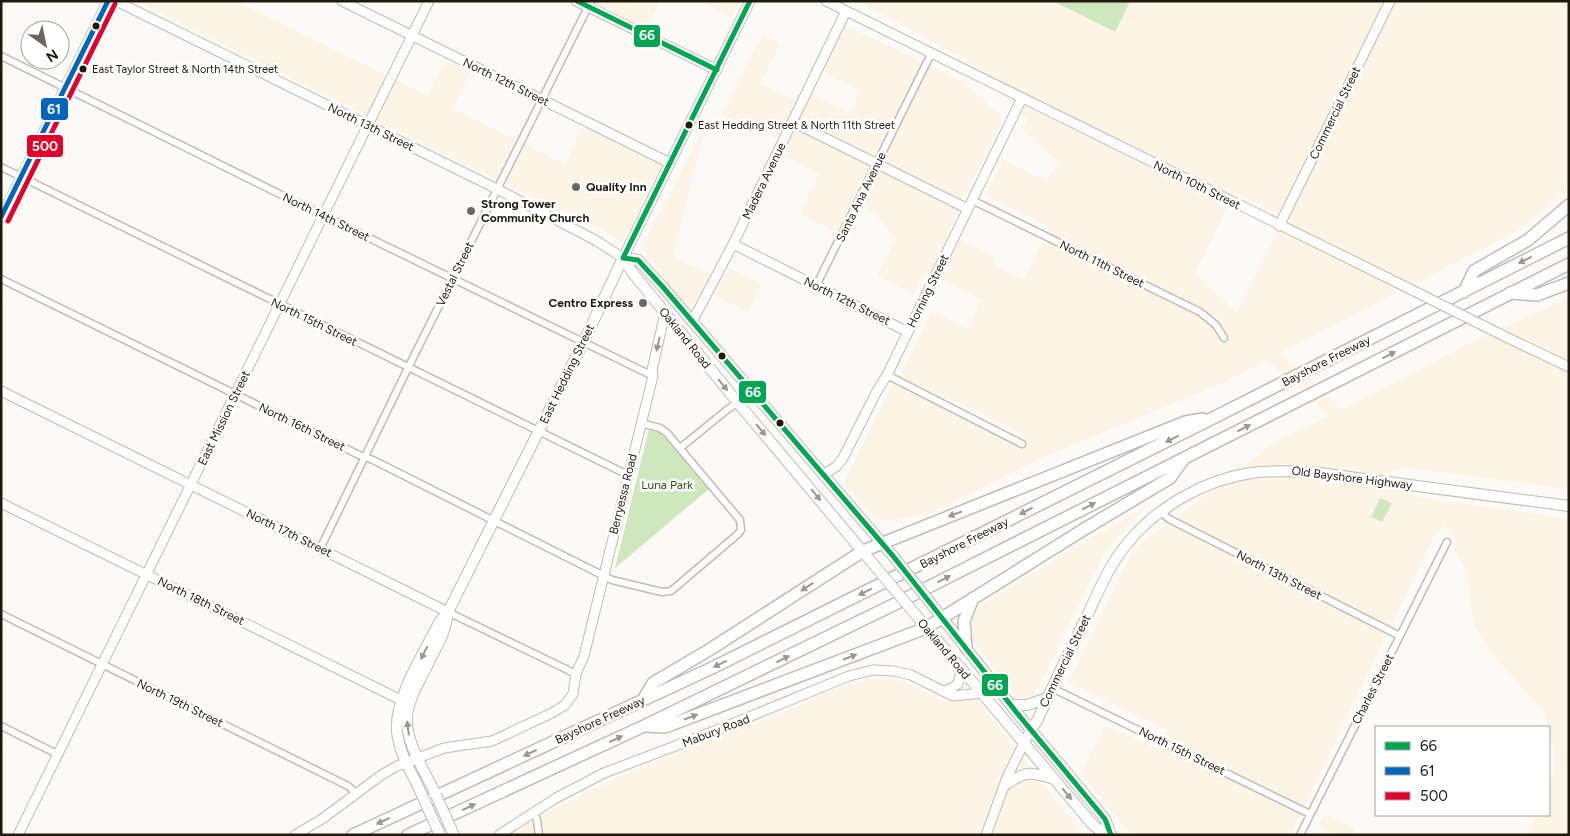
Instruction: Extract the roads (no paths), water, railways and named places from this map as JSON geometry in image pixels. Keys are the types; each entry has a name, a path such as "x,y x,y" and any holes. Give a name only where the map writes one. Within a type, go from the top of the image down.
{"highway":[{"path":"1464,292 1474,271 1528,240 1569,205"},
{"name":"Bayshore Freeway","path":"353,835 642,700 859,595 1569,238"},
{"name":"Bayshore Freeway","path":"408,835 644,726 902,600 1569,264"},
{"path":"1510,293 1537,295 1569,283"},
{"path":"642,700 653,683 709,650 863,551 1184,422 1215,417"},
{"path":"644,726 665,727 924,625 973,598 1170,478 1184,458"},
{"path":"966,648 964,621 973,598"}],"main road":[{"name":"Oakland Road","path":"623,258 632,272 738,403 961,670 1094,827 1106,835"},
{"name":"Oakland Road","path":"623,258 638,260 892,556 1105,819 1111,835"},
{"name":"East Hedding Street","path":"440,835 406,762 397,732 400,700 440,621 448,612 583,343 623,258"},
{"name":"Old Bayshore Highway","path":"1126,545 1161,512 1186,496 1207,486 1250,473 1290,470 1319,473 1569,506"},
{"name":"Commercial Street","path":"1031,729 1103,582 1126,545"},
{"name":"East Hedding Street","path":"448,612 447,627 415,692 407,716 408,730 418,758 454,835"},
{"path":"1011,705 1028,705 1050,693"},
{"path":"1005,785 1019,775 1028,773 1055,779"}],"street":[{"path":"1,218 108,1"},
{"name":"North 13th Street","path":"116,1 497,189 597,241 623,258"},
{"name":"North 12th Street","path":"342,1 670,163"},
{"name":"East Mission Street","path":"18,835 429,1"},
{"path":"576,1 590,4 716,70"},
{"name":"East Hedding Street","path":"623,258 750,1"},
{"name":"North 10th Street","path":"826,1 1279,226 1569,367"},
{"name":"Commercial Street","path":"1279,226 1390,1"},
{"name":"Vestal Street","path":"320,548 590,4"},
{"name":"Madera Avenue","path":"692,322 733,244 846,11"},
{"name":"Santa Ana Avenue","path":"816,286 931,54"},
{"name":"North 14th Street","path":"1,56 652,376"},
{"name":"Horning Street","path":"823,476 837,466 843,458 887,375 1022,98"},
{"path":"793,122 968,209"},
{"name":"North 15th Street","path":"1,167 628,475"},
{"name":"North 11th Street","path":"972,200 1200,312 1216,325 1224,338"},
{"name":"North 12th Street","path":"733,244 908,332"},
{"name":"North 16th Street","path":"1,279 494,520 612,580 662,592 671,591 741,530 740,520 680,448"},
{"name":"Berryessa Road","path":"295,835 322,819 380,776 406,762 444,748 492,741 552,713 565,705 573,694 576,674 584,656 602,575 652,376 665,313"},
{"path":"887,375 1022,444"},
{"name":"North 17th Street","path":"1,391 576,674"},
{"path":"640,423 660,428 667,432 680,448 752,393"},
{"name":"North 18th Street","path":"1,503 400,700"},
{"name":"North 13th Street","path":"1161,512 1169,519 1400,636"},
{"name":"Charles Street","path":"1300,835 1447,542"},
{"name":"North 19th Street","path":"1,614 348,786 356,794"},
{"name":"Mabury Road","path":"499,835 563,794 604,773 712,732 849,676 873,670 894,671 911,675 953,696 982,693"},
{"path":"942,691 958,684 961,670"},
{"name":"North 15th Street","path":"1050,693 1310,814"},
{"path":"1,726 59,755"},
{"name":"Commercial Street","path":"986,835 1005,785 1031,729"},
{"path":"533,812 537,820 539,835"}],"place":[{"name":"East Taylor Street & North 14th Street","path":"83,69"},
{"name":"East Hedding Street & North 11th Street","path":"689,125"},
{"name":"Quality Inn","path":"576,187"},
{"name":"Strong Tower Community Church","path":"471,211"},
{"name":"Centro Express","path":"643,303"}],"park label":[{"name":"Luna Park","path":"667,485"}]}
